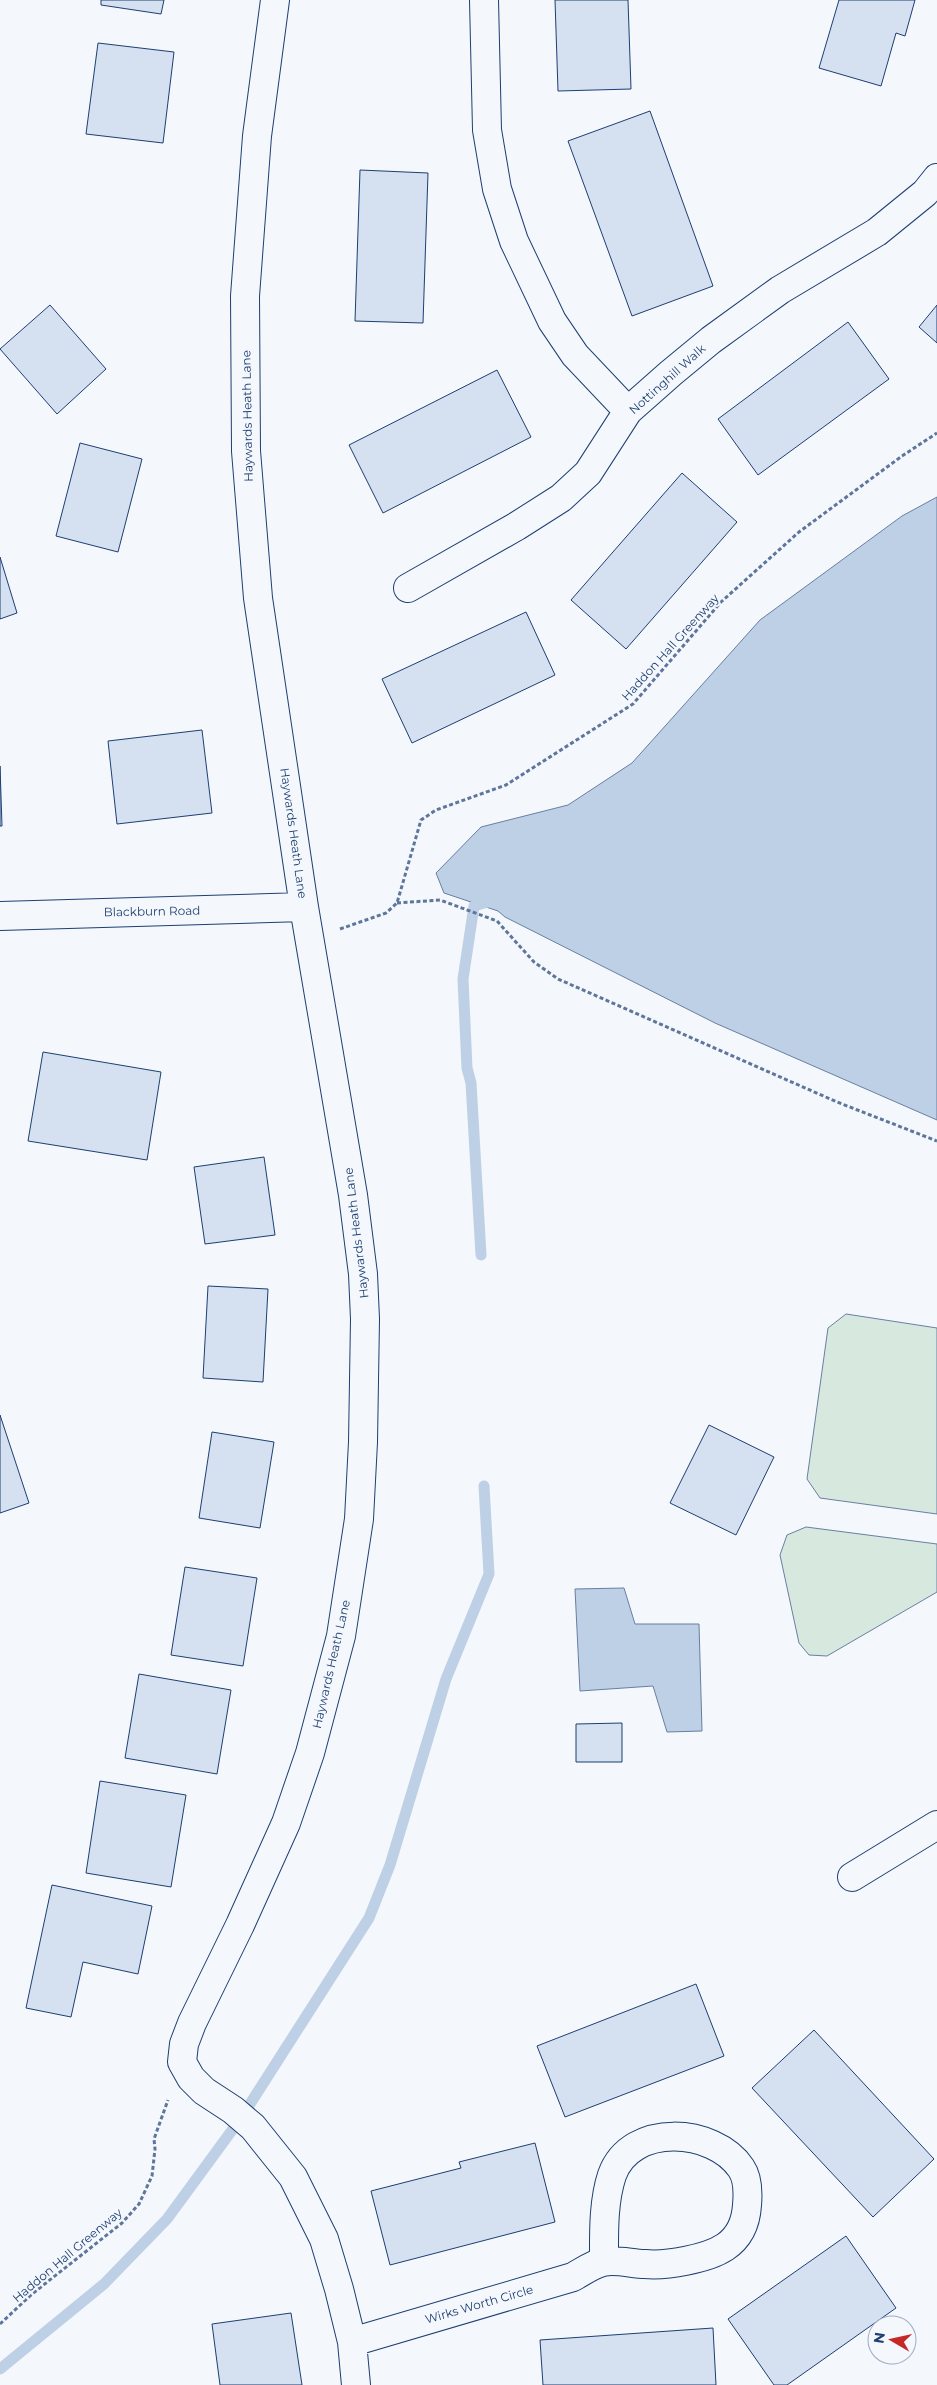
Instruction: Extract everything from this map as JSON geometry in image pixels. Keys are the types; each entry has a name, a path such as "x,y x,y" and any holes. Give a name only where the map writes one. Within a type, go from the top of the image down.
{"street":[{"name":"Haywards Heath Lane","path":"275,0 257,136 245,296 246,451 258,598 304,907 353,1196 363,1274 365,1319 363,1442 359,1518 340,1636 310,1753 286,1823 240,1925 192,2023 184,2044 182,2062 191,2078 204,2091 253,2127 293,2178 324,2239 352,2342 356,2385"},
{"path":"484,0 487,130 497,189 514,241 557,328 575,355 628,411"},
{"name":"Nottinghill Walk","path":"408,588 517,526 561,498 588,473 628,411 711,340 780,290 877,232 925,193 937,178"},
{"name":"Blackburn Road","path":"0,916 304,907"},
{"path":"852,1877 937,1825"},
{"path":"670,2137 700,2140 724,2150 742,2170 748,2191 747,2214 740,2234 725,2247 691,2260 648,2264 604,2261 606,2203 612,2174 624,2155 636,2146 652,2140 670,2137"},
{"name":"Wirks Worth Circle","path":"352,2342 573,2277 604,2261"}],"path":[{"name":"Haddon Hall Greenway","path":"397,903 421,820 436,810 506,786 633,704 721,602 799,532 902,456 937,434"},
{"path":"337,929 386,913 397,903 440,900 497,921 534,962 558,979 837,1102 937,1141"},
{"name":"Haddon Hall Greenway","path":"0,2324 32,2294 122,2223 139,2204 152,2176 154,2139"}],"shaded area":[{"path":"846,1314 937,1328 937,1514 820,1498 807,1479 828,1328"},
{"path":"806,1527 937,1544 937,1592 827,1656 809,1655 799,1643 780,1555 787,1535"}],"water":[{"path":"937,497 937,1120 715,1023 505,917 498,911 444,893 436,873 481,827 568,805 632,763 760,620 902,516"},
{"path":"624,1588 635,1624 699,1624 702,1731 667,1732 653,1686 580,1691 575,1589"}],"building":[{"path":"101,0 164,0 161,14 101,5"},
{"path":"555,0 628,0 631,89 558,91"},
{"path":"839,0 915,0 905,36 896,33 881,86 819,68"},
{"path":"98,43 174,52 163,143 86,134"},
{"path":"650,111 713,286 632,316 568,141"},
{"path":"360,170 428,173 423,323 355,321"},
{"path":"50,305 106,369 57,414 0,349"},
{"path":"937,305 937,343 919,327"},
{"path":"848,322 889,379 758,475 718,419"},
{"path":"497,370 531,437 383,513 349,445"},
{"path":"80,443 142,459 118,552 56,536"},
{"path":"682,473 737,522 626,649 571,600"},
{"path":"0,557 17,613 0,619"},
{"path":"526,612 555,675 412,743 382,679"},
{"path":"202,730 212,813 117,824 108,741"},
{"path":"0,766 2,826 0,826"},
{"path":"43,1052 161,1072 147,1160 28,1141"},
{"path":"264,1157 275,1235 205,1244 194,1167"},
{"path":"208,1286 268,1289 263,1382 203,1378"},
{"path":"0,1415 29,1503 0,1513"},
{"path":"709,1425 774,1457 736,1535 670,1503"},
{"path":"212,1432 274,1442 260,1528 199,1518"},
{"path":"185,1567 257,1578 243,1666 171,1655"},
{"path":"139,1674 231,1690 217,1774 125,1758"},
{"path":"622,1723 622,1762 576,1762 576,1724"},
{"path":"100,1781 186,1795 171,1887 86,1873"},
{"path":"52,1885 152,1906 138,1974 83,1962 71,2017 26,2008"},
{"path":"696,1984 724,2056 565,2117 537,2046"},
{"path":"814,2030 934,2159 873,2217 752,2088"},
{"path":"535,2143 555,2222 390,2265 371,2191 461,2168 459,2162"},
{"path":"846,2236 896,2308 886,2315 867,2315 867,2328 787,2385 774,2385 728,2319"},
{"path":"291,2313 302,2385 220,2385 212,2324"},
{"path":"713,2328 716,2385 543,2385 540,2340"}],"waterway":[{"path":"481,1255 471,1083 467,1068 463,979 474,906 491,901"},
{"path":"0,2369 104,2284 167,2219 241,2118 369,1918 390,1865 446,1679 489,1574 484,1486"}]}
